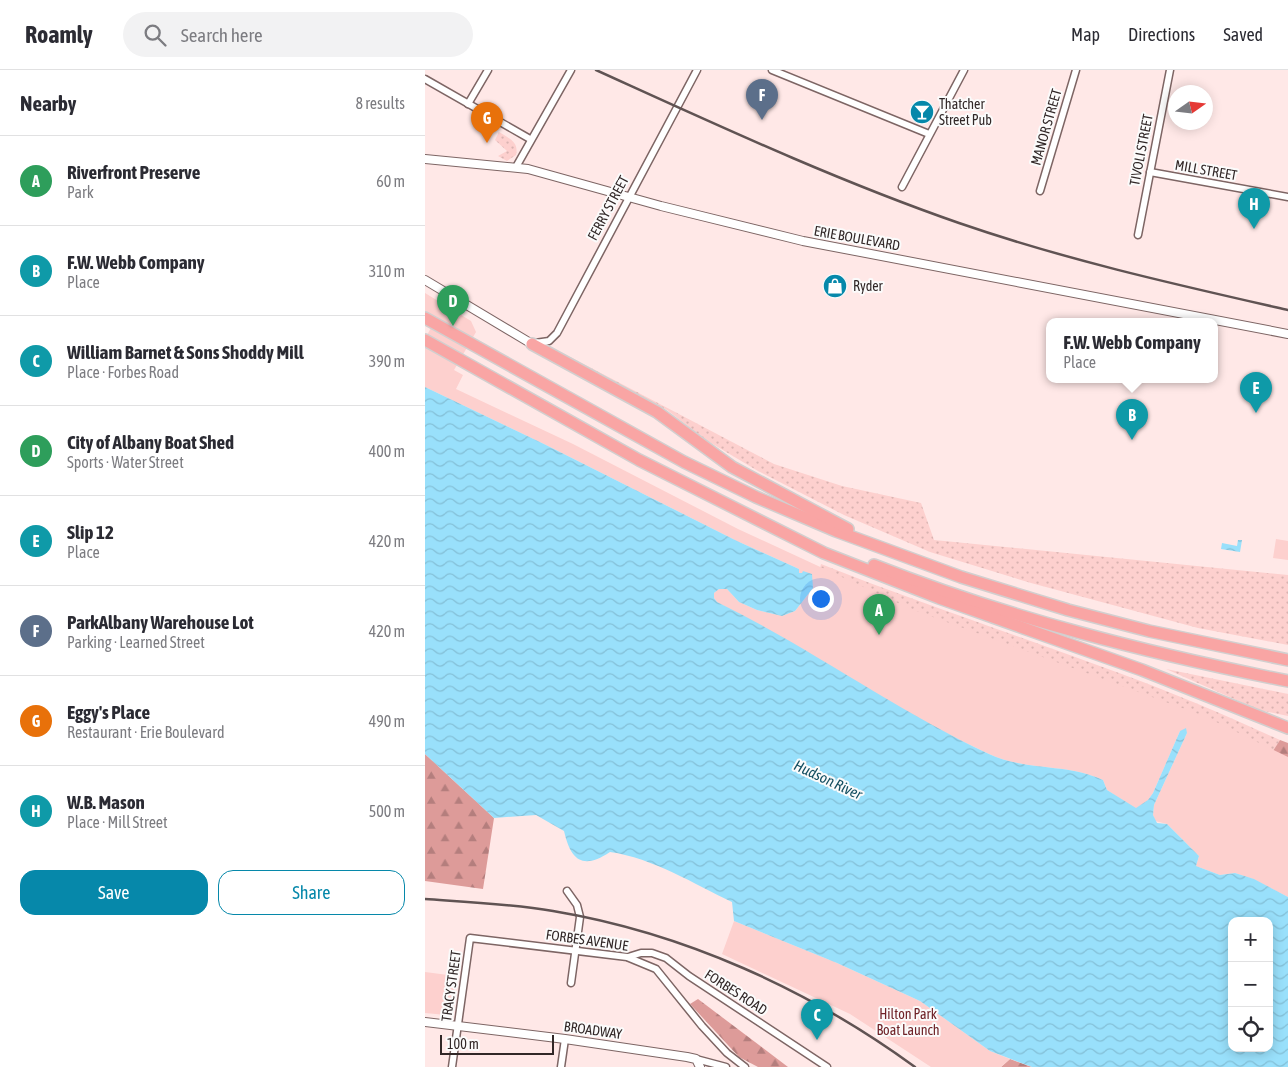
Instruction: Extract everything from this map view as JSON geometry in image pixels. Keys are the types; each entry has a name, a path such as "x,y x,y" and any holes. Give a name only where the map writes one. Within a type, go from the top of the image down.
{"highway":[{"path":"425,318 649,444 756,497 880,548 979,583 1095,618 1288,660"},
{"path":"425,340 676,480 824,553 877,575 1142,670 1288,728"},
{"path":"532,344 652,409 732,467 813,508 880,548"},
{"path":"788,534 827,546 943,591 1039,622 1156,654 1288,681"}],"street":[{"path":"468,104 488,70"},
{"path":"516,167 571,70"},
{"name":"FERRY STREET","path":"532,344 549,341 557,333 697,70"},
{"path":"772,70 929,134"},
{"path":"902,187 965,70"},
{"name":"MANOR STREET","path":"1040,191 1076,70"},
{"name":"TIVOLI STREET","path":"1138,235 1170,70"},
{"path":"425,79 530,140"},
{"name":"ERIE BOULEVARD","path":"425,159 516,167 803,241 1205,318"},
{"name":"MILL STREET","path":"1150,172 1288,197"},
{"path":"425,280 532,344"},
{"name":"ERIE BOULEVARD","path":"1218,321 1288,334"},
{"path":"567,891 577,905 580,917 571,983"},
{"name":"FORBES AVENUE","path":"470,938 627,957 655,968 701,1026 727,1053 745,1067"},
{"name":"TRACY STREET","path":"452,1067 470,938"},
{"name":"FORBES ROAD","path":"627,957 647,953 666,958 689,976 827,1067"},
{"name":"BROADWAY","path":"425,1022 565,1039 726,1067"},
{"path":"561,1067 565,1039"}],"green space":[{"path":"499,132 513,141 516,147 516,155 507,161 498,156 507,151 495,140"},
{"path":"425,293 471,321 476,332 454,370 463,375 456,389 573,444 738,529 911,609 1204,716 1288,757 1288,897 1253,879 1235,873 1220,875 1196,866 1199,856 1167,824 1155,821 1153,815 1154,805 1187,733 1180,731 1153,793 1148,800 1136,809 1107,790 1103,780 1075,771 1017,763 1003,759 954,737 886,700 717,602 714,598 714,593 719,589 727,589 739,602 757,610 782,616 795,611 813,588 811,579 803,571 803,573 799,573 799,569 737,541 544,444 425,387 425,339 435,320 425,314"},
{"path":"559,351 774,464 842,486 921,503 934,540 1288,575 1288,645 1198,628 1031,583 930,552 844,515 758,471 706,440 667,410"},
{"path":"1276,539 1288,541 1288,560 1273,558"},
{"path":"821,564 1140,681 1280,740 1271,754 941,625 820,568"},
{"path":"1166,669 1288,694 1288,716 1259,710"},
{"path":"1280,740 1288,743 1288,762 1271,754"},
{"path":"425,754 494,818 483,889 425,881"},
{"name":"Hilton Park Boat Launch","path":"734,921 837,963 920,1001 990,1051 1010,1059 1001,1067 931,1067 850,1014 722,954"},
{"path":"425,972 456,976 452,1013 446,1015 425,1013"},
{"path":"698,999 788,1067 758,1067 739,1057 690,1004"},
{"path":"1010,1059 1032,1067 1001,1067"}],"water":[{"name":"Hudson River","path":"425,387 544,444 737,541 799,569 799,573 803,571 812,574 813,588 795,611 782,616 757,610 739,602 727,589 719,589 714,593 714,598 717,602 786,639 920,718 989,754 1017,763 1075,771 1090,775 1103,780 1107,790 1136,808 1148,800 1153,793 1180,731 1186,728 1187,733 1154,805 1153,815 1157,823 1167,824 1199,856 1196,866 1220,875 1235,873 1254,879 1288,897 1288,1067 1032,1067 990,1051 920,1001 837,963 734,921 732,902 673,872 642,860 610,852 592,861 579,860 570,849 564,831 536,815 494,818 425,754"},
{"path":"1238,540 1242,540 1240,552 1221,549 1222,543 1237,546"}],"railway":[{"path":"596,70 821,170 959,223 1081,260 1288,310"},
{"path":"425,899 553,911 602,921 697,949 788,989 832,1013 915,1067"}],"place":[{"name":"Thatcher Street Pub","path":"922,112"},
{"name":"ParkAlbany Warehouse Lot","path":"762,120"},
{"name":"Eggy's Place","path":"487,143"},
{"name":"W.B. Mason","path":"1254,229"},
{"name":"Ryder","path":"835,286"},
{"name":"City of Albany Boat Shed","path":"453,326"},
{"name":"Slip 12","path":"1256,413"},
{"name":"F.W. Webb Company","path":"1132,440"},
{"name":"Riverfront Preserve","path":"879,635"},
{"name":"William Barnet & Sons Shoddy Mill","path":"817,1040"}]}
